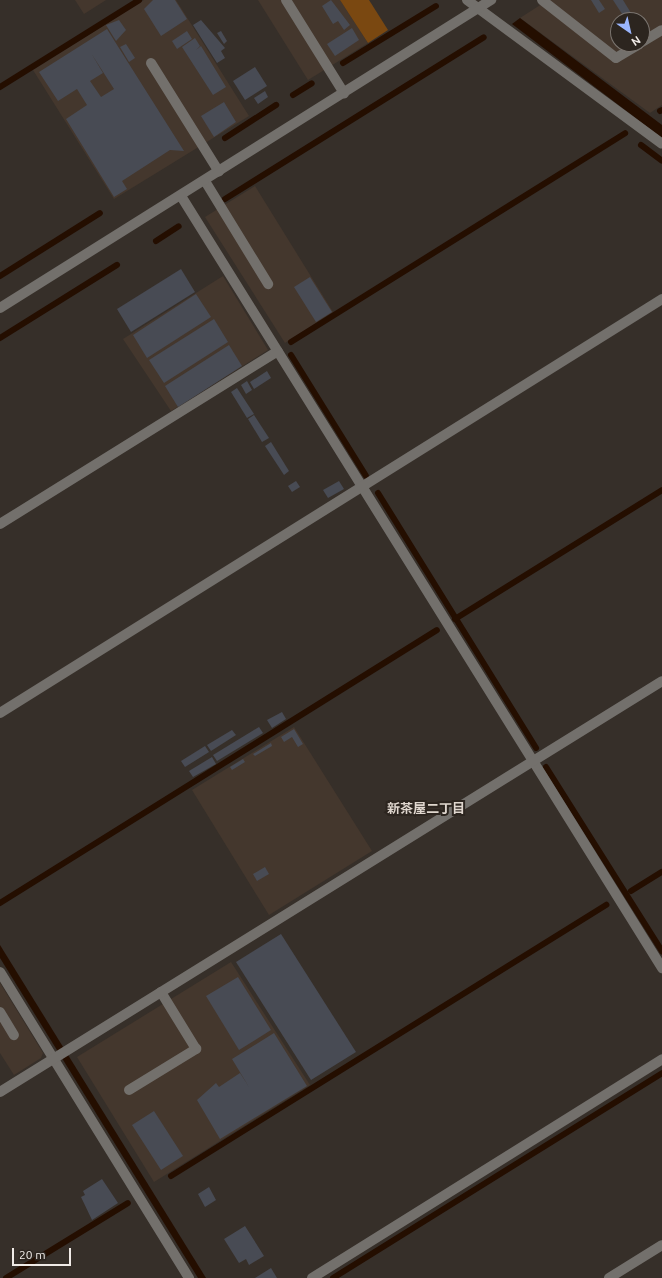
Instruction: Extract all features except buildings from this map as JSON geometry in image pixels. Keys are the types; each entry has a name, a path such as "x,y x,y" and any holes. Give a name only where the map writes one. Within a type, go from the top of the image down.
{"street":[{"path":"286,0 344,93"},
{"path":"467,0 662,144"},
{"path":"0,308 205,181 491,0"},
{"path":"542,0 616,58 626,52"},
{"path":"650,37 662,30"},
{"path":"151,63 219,172"},
{"path":"205,181 268,284"},
{"path":"181,196 662,968"},
{"path":"0,713 662,299"},
{"path":"0,524 278,351"},
{"path":"0,1092 662,681"},
{"path":"0,972 56,1057 189,1278"},
{"path":"129,1090 196,1049 161,992"},
{"path":"0,1012 14,1035"},
{"path":"312,1278 662,1059"},
{"path":"609,1278 662,1245"}],"shaded area":[{"path":"75,0 106,0 84,14"},
{"path":"144,0 176,0 249,116 114,199 33,70"},
{"path":"258,0 340,0 368,43 308,80"},
{"path":"340,0 369,0 388,30 368,43"},
{"path":"548,0 662,0 662,105 650,113 520,18"},
{"path":"520,18 662,125 662,138 512,24"},
{"path":"255,186 333,312 285,343 205,217"},
{"path":"223,276 268,350 171,411 123,339"},
{"path":"294,727 372,851 269,915 192,790"},
{"path":"0,945 206,1278 198,1278 0,958"},
{"path":"231,962 310,1085 154,1182 77,1057"},
{"path":"0,983 43,1053 41,1058 14,1075 0,1053"}],"waterway":[{"path":"0,87 139,0"},
{"path":"343,63 436,6"},
{"path":"225,199 484,37"},
{"path":"293,95 312,83"},
{"path":"225,138 276,105"},
{"path":"291,342 625,133"},
{"path":"641,145 662,161"},
{"path":"0,276 100,213"},
{"path":"156,241 179,226"},
{"path":"0,338 117,265"},
{"path":"291,355 366,476"},
{"path":"455,619 662,490"},
{"path":"378,493 536,748"},
{"path":"0,903 437,630"},
{"path":"546,767 662,951"},
{"path":"631,891 662,872"},
{"path":"171,1176 606,905"},
{"path":"333,1278 662,1073"},
{"path":"6,1278 128,1203"}],"district":[{"name":"新茶屋二丁目","path":"426,808"}]}
